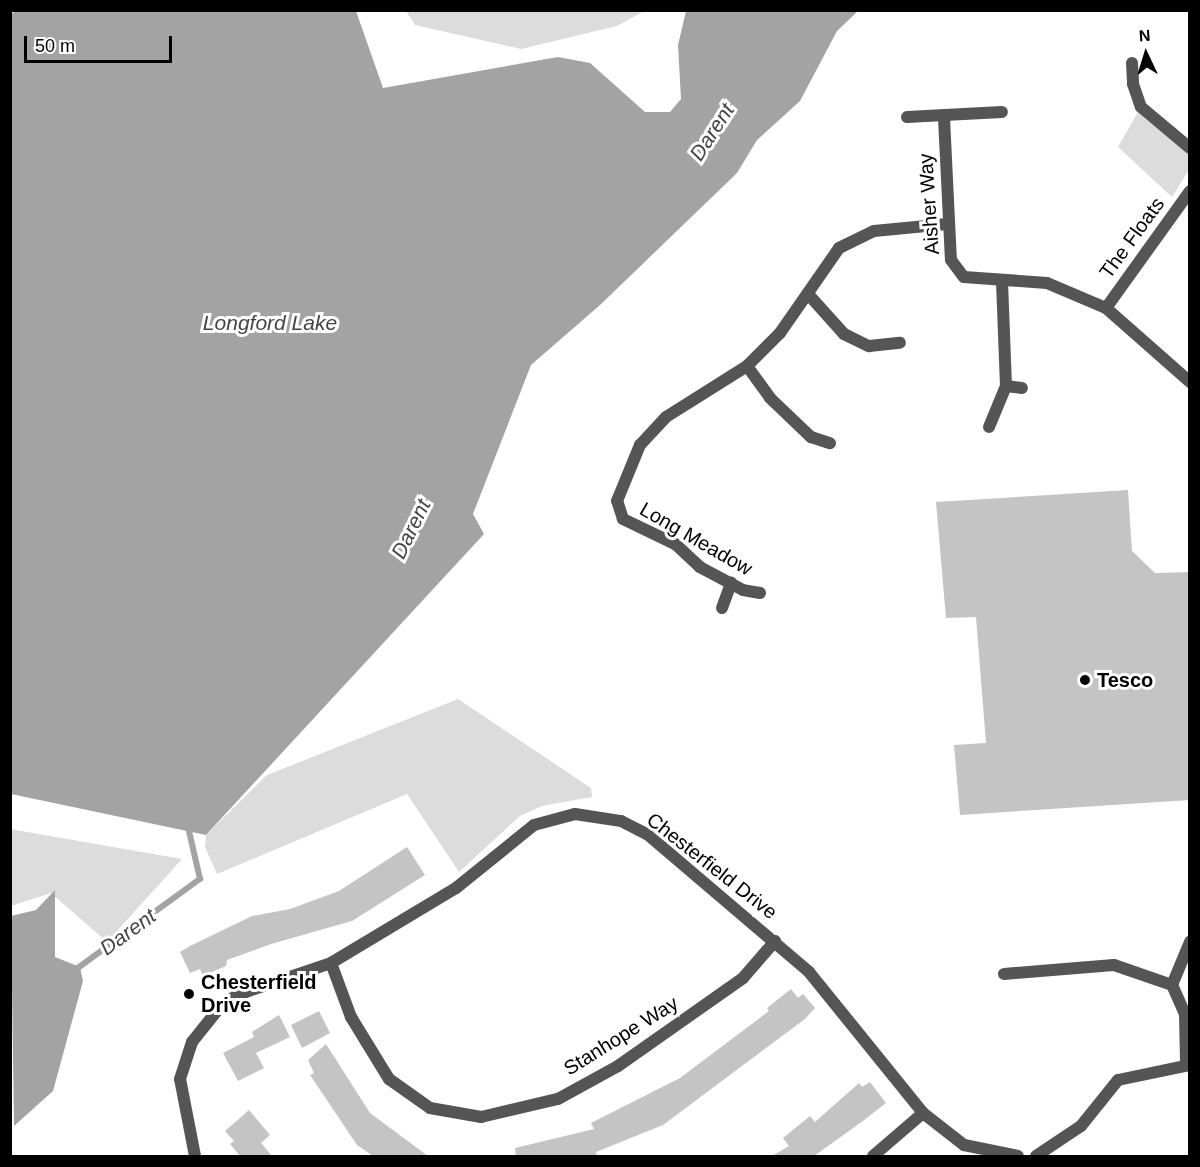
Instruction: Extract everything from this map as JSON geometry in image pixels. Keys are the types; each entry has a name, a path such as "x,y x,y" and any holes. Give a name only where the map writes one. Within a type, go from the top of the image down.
{"street":[{"path":"1132,63 1141,107 1190,148"},
{"path":"907,117 944,118 1002,112"},
{"name":"Aisher Way","path":"944,118 947,224 951,260 964,277 1002,282 1047,283 1106,308 1190,382"},
{"name":"The Floats","path":"1106,308 1190,191"},
{"name":"Long Meadow","path":"759,593 731,584 700,567 675,544 623,519 617,501 640,445 652,428 747,366 808,294 839,248 874,231 947,224"},
{"path":"989,427 1006,386 1002,282"},
{"path":"808,294 844,334 869,346 900,343"},
{"path":"747,366 770,398 811,437 830,443"},
{"path":"1006,386 1022,388"},
{"path":"722,608 731,584"},
{"name":"Chesterfield Drive","path":"195,1156 180,1079 201,1026 237,995 331,963 456,888 534,825 575,814 611,819 647,834 775,941 843,1011 923,1113 964,1145 1018,1156"},
{"name":"Stanhope Way","path":"331,963 351,1017 389,1079 430,1108 481,1117 558,1099 618,1066 743,978 775,941"},
{"path":"1172,985 1190,942"},
{"path":"1004,974 1114,965 1172,985 1185,1014 1188,1063 1118,1080 1081,1126 1036,1156"},
{"path":"873,1156 923,1113"}],"shaded area":[{"path":"406,11 644,11 617,26 521,49 415,25"},
{"path":"1138,112 1189,154 1189,170 1172,197 1118,147"},
{"path":"458,699 591,788 592,797 542,806 520,816 459,872 407,794 217,874 205,847 206,835 267,775"},
{"path":"10,829 182,859 107,942 51,893 11,906"}],"water":[{"name":"Longford Lake","path":"20,10 356,11 383,88 558,57 590,63 645,112 670,112 681,99 678,45 686,11 858,11 837,31 800,101 757,140 737,173 600,305 531,365 473,514 484,534 206,835 11,794 10,14"},
{"path":"55,890 55,957 80,967 83,981 53,1091 14,1126 11,916 36,910"}],"building":[{"name":"Tesco","path":"1128,490 1132,551 1155,573 1190,572 1190,800 960,815 954,745 986,743 976,617 946,618 936,502"},
{"path":"407,847 425,875 352,921 271,944 227,960 226,966 203,976 200,969 190,973 180,952 190,946 252,916 290,909 339,891"},
{"path":"791,989 798,998 803,994 815,1008 805,1019 663,1125 596,1152 597,1156 516,1156 515,1148 594,1129 591,1123 680,1078 769,1011 767,1008"},
{"path":"319,1011 330,1033 302,1048 291,1025"},
{"path":"279,1015 290,1037 256,1053 264,1068 238,1081 223,1053 254,1037 252,1032"},
{"path":"326,1044 370,1113 428,1156 373,1156 357,1145 310,1075 314,1073 308,1060"},
{"path":"870,1082 886,1103 863,1121 814,1156 772,1156 789,1146 783,1138 810,1116 815,1122 859,1083 862,1087"},
{"path":"249,1110 270,1135 261,1143 272,1156 240,1156 230,1144 234,1141 225,1131"}],"waterway":[{"name":"Darent","path":"75,970 200,879 189,831"}],"place":[{"name":"Tesco","path":"1085,680"},
{"name":"Chesterfield Drive","path":"189,994"}]}
